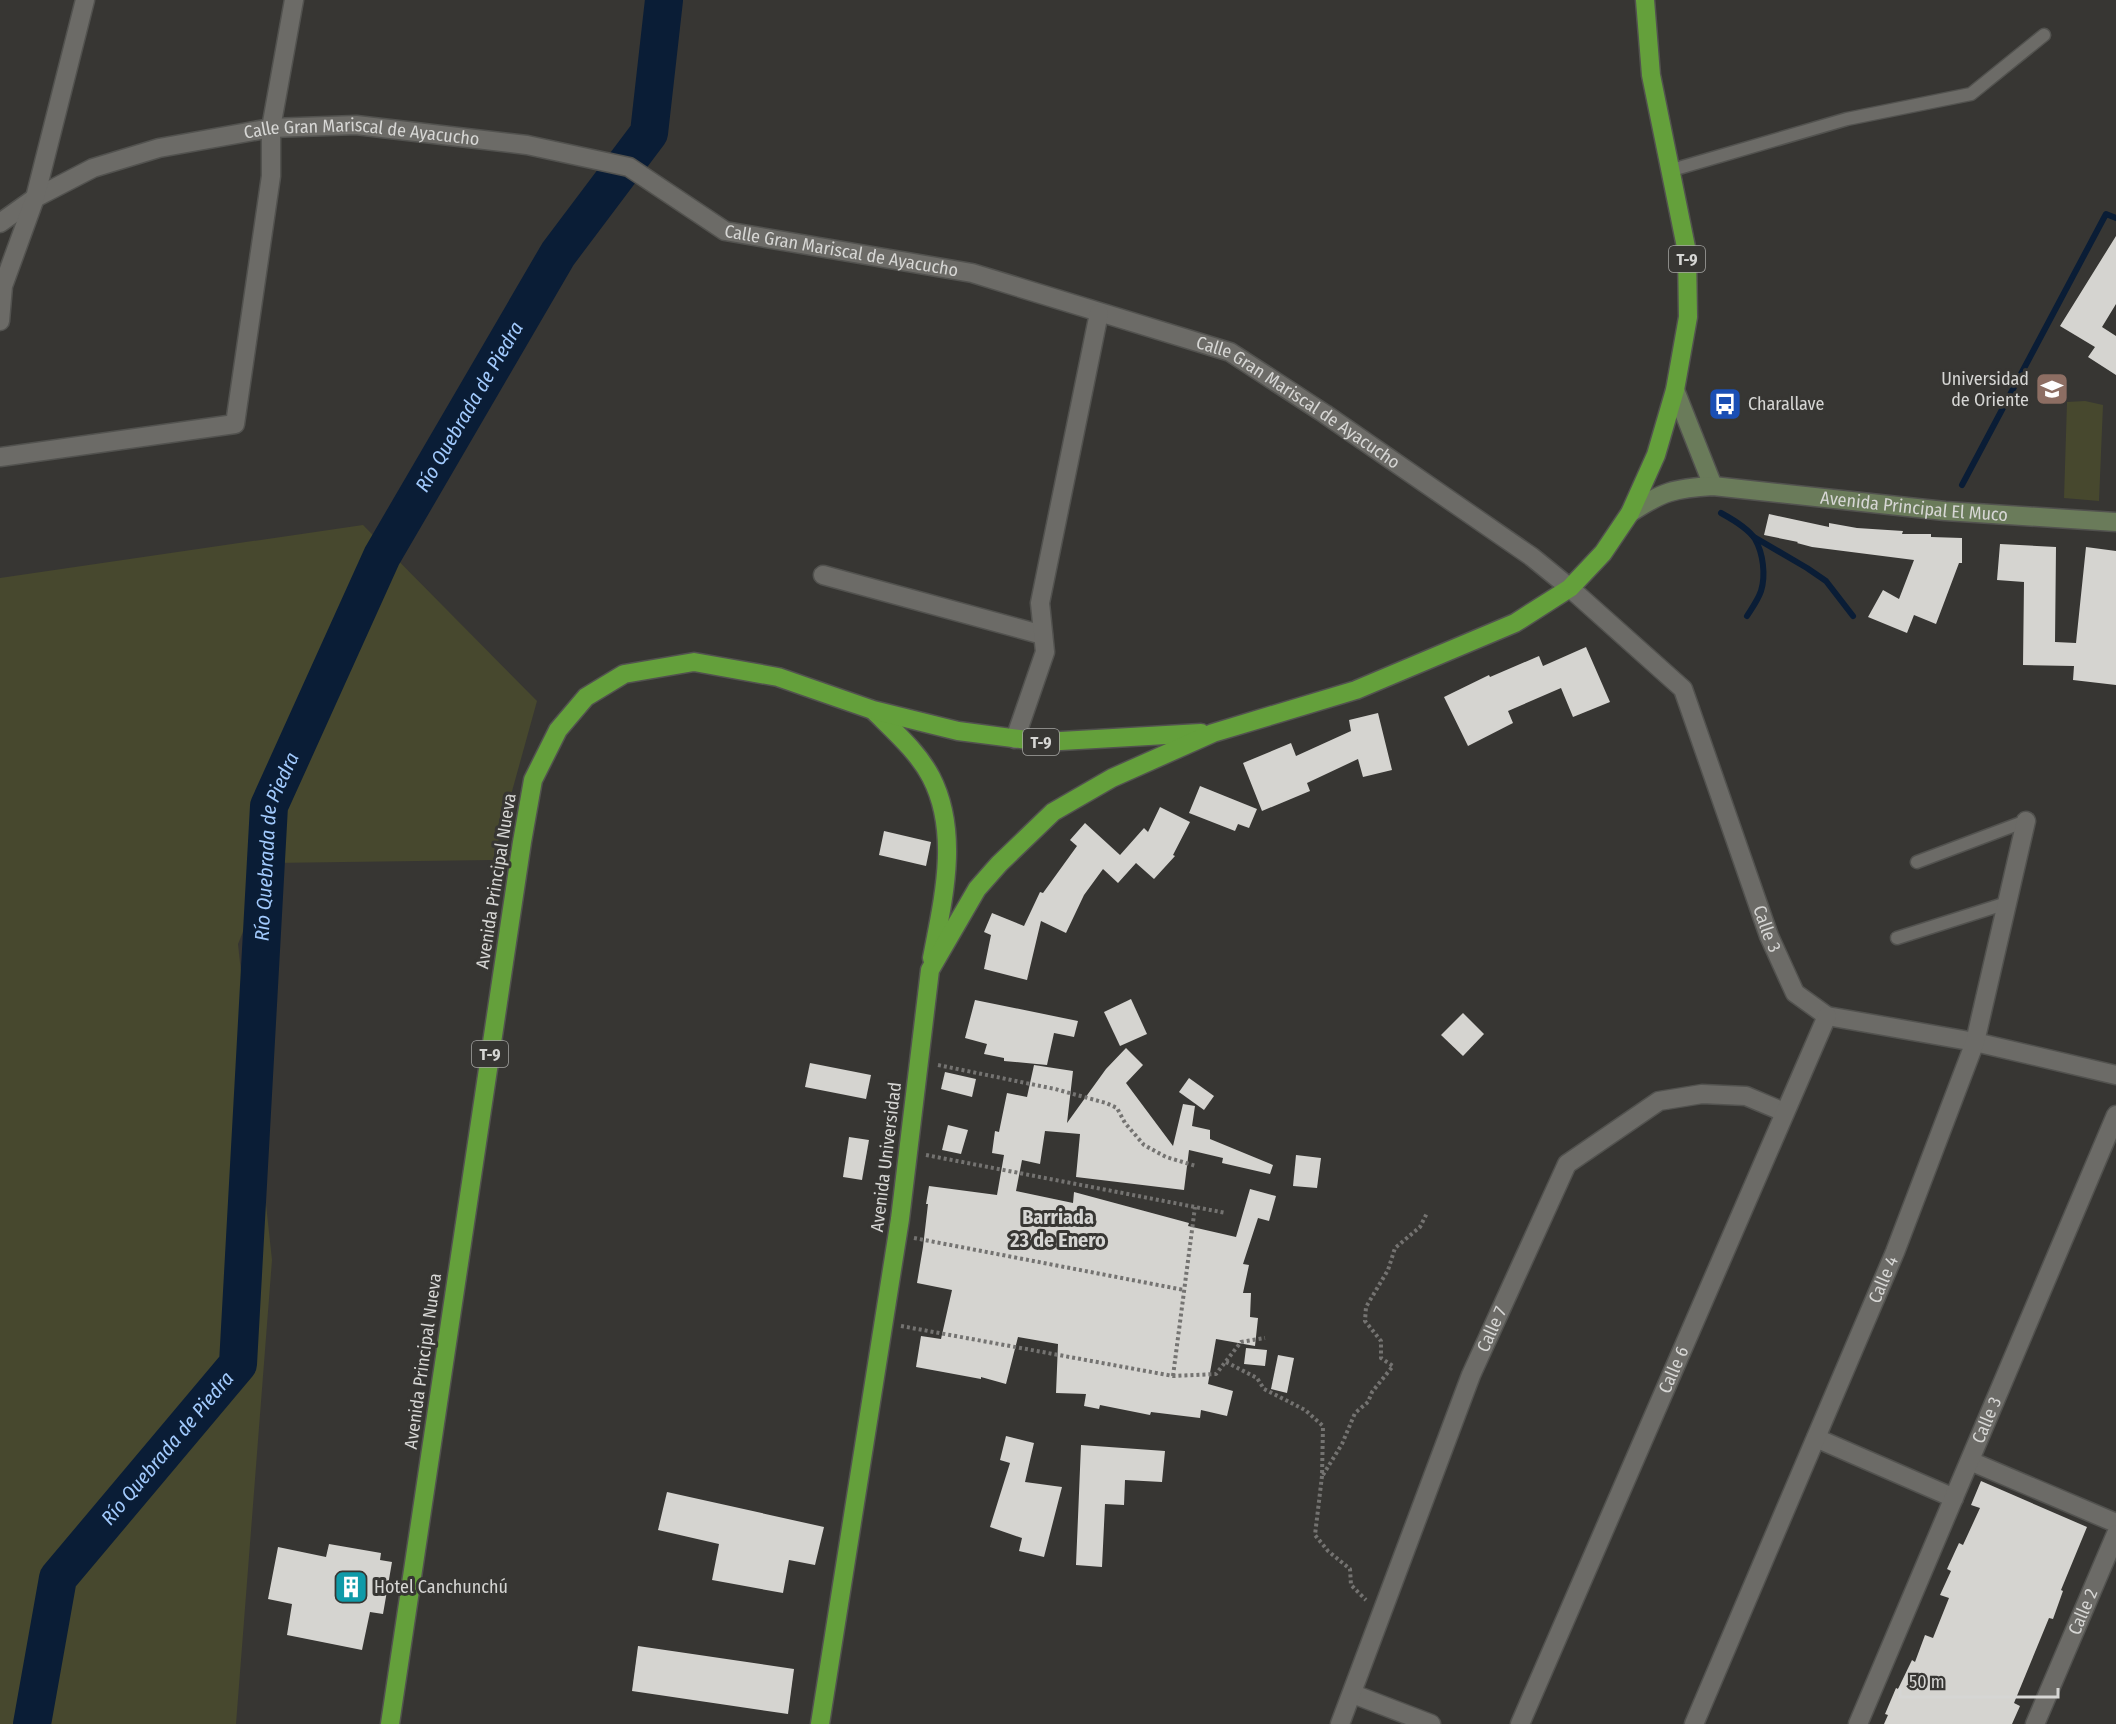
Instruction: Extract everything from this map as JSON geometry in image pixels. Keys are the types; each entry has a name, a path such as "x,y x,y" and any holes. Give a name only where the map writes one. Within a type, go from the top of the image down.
{"highway":[{"name":"T-9","path":"1213,733 1356,690 1515,623 1570,588 1603,553 1630,513 1656,455 1675,390 1688,317 1687,252 1652,75 1645,0"},
{"name":"Avenida Principal Nueva","path":"390,1724 522,842 533,780 558,730 586,697 624,674 693,662 778,677 873,710 958,731 1015,739 1043,742 1213,733"},
{"name":"T-9","path":"873,710 907,744 931,776 941,802 946,831 946,861 943,897 930,970"},
{"name":"Avenida Universidad","path":"820,1724 898,1234 930,970 977,889 999,864 1053,812 1112,778 1213,733"}],"street":[{"path":"0,321 3,286 35,198 85,0"},
{"path":"0,457 235,424 271,176 271,128 294,0"},
{"name":"Calle Gran Mariscal de Ayacucho","path":"0,223 35,198 93,168 148,151 271,128 356,125 527,145 629,167 725,231 972,273 1230,352 1420,479 1532,557 1570,588"},
{"path":"1015,739 1045,652 1040,603 1099,313"},
{"path":"1675,390 1713,486"},
{"name":"Avenida Principal El Muco","path":"1630,513 1655,497 1683,487 1713,486 1945,511 2116,522"},
{"path":"823,575 1043,635"},
{"name":"Calle 3","path":"1570,588 1683,689 1769,936 1795,993 1827,1016 1975,1042 2116,1075"},
{"name":"Calle 4","path":"1694,1724 1895,1252 1975,1042 2026,821"},
{"name":"Calle 6","path":"1520,1724 1827,1016"},
{"name":"Calle 7","path":"1340,1724 1471,1375 1568,1164 1659,1101 1702,1094 1746,1096 1784,1112"},
{"name":"Calle 3","path":"1858,1724 2116,1115"},
{"path":"1816,1438 1954,1498"},
{"path":"1970,1461 2116,1523"},
{"name":"Calle 2","path":"2035,1724 2116,1534"},
{"path":"1353,1694 1431,1724"}],"lane":[{"path":"1672,170 1846,119 1971,94 2044,34"},
{"path":"1917,862 2026,821"},
{"path":"1897,938 2007,903"}],"path":[{"path":"919,1063 972,1071 1106,1103 1117,1108 1125,1124 1144,1145 1166,1157 1196,1166"},
{"path":"908,1152 1226,1213"},
{"path":"1173,1376 1195,1207"},
{"path":"1322,1476 1342,1444 1355,1413 1368,1402 1372,1392 1393,1366 1382,1358 1381,1341 1365,1321 1365,1307 1388,1270 1395,1248 1420,1227 1427,1213"},
{"path":"898,1234 1184,1290"},
{"path":"883,1322 1173,1376 1216,1374 1240,1342 1265,1338"},
{"path":"1226,1362 1257,1378 1263,1389 1305,1410 1323,1426 1322,1476 1316,1535 1328,1551 1350,1569 1351,1585 1382,1614"}],"green space":[{"path":"2085,401 2103,405 2099,501 2064,498 2067,402"},
{"path":"363,525 537,701 493,860 271,863 238,944 272,1260 236,1724 0,1724 0,578"}],"building":[{"path":"2116,236 2116,304 2102,327 2116,336 2116,375 2088,357 2095,347 2060,326"},
{"path":"1769,514 1829,527 1829,523 1857,528 1903,531 1902,534 1931,534 1931,537 1962,538 1962,563 1959,563 1936,624 1914,615 1907,633 1868,617 1883,590 1899,599 1914,560 1812,547 1764,535"},
{"path":"2000,544 2056,547 2055,642 2076,643 2086,547 2116,551 2116,685 2073,680 2074,666 2023,665 2024,582 1997,580"},
{"path":"1586,647 1610,702 1573,717 1561,688 1508,711 1513,723 1468,746 1444,697 1489,675 1490,677 1539,656 1543,666"},
{"path":"1378,713 1392,770 1363,777 1358,759 1307,783 1310,791 1262,811 1243,763 1291,743 1296,756 1351,731 1349,720"},
{"path":"1200,786 1257,809 1249,828 1238,824 1235,831 1189,813"},
{"path":"1160,807 1190,822 1173,855 1175,856 1154,879 1136,863 1118,883 1103,869 1084,895 1066,933 1041,921 1027,980 984,969 991,935 984,932 992,913 1024,926 1040,892 1043,893 1077,846 1070,840 1085,823 1120,855 1144,828 1148,832"},
{"path":"884,831 931,842 926,866 879,855"},
{"path":"1131,999 1147,1034 1120,1046 1104,1012"},
{"path":"975,1000 1078,1021 1074,1037 1054,1033 1047,1065 1004,1061 1004,1058 984,1054 987,1044 965,1038"},
{"path":"1463,1013 1484,1034 1463,1056 1441,1035"},
{"path":"1126,1048 1143,1065 1126,1083 1173,1146 1183,1104 1195,1106 1192,1126 1210,1130 1210,1139 1273,1165 1270,1174 1222,1163 1223,1158 1189,1150 1184,1190 1076,1177 1080,1134 1045,1131 1040,1164 1022,1160 1016,1191 1073,1203 1074,1192 1189,1223 1188,1226 1236,1237 1250,1189 1276,1196 1269,1221 1258,1218 1243,1264 1249,1265 1243,1293 1251,1293 1250,1317 1258,1318 1255,1346 1216,1339 1208,1384 1233,1391 1227,1416 1201,1410 1200,1418 1151,1412 1150,1415 1100,1405 1099,1409 1084,1406 1086,1394 1056,1393 1058,1344 1018,1337 1006,1384 981,1377 981,1379 916,1367 921,1336 941,1339 952,1290 917,1283 929,1186 997,1195 1004,1155 992,1153 995,1131 999,1132 1007,1093 1027,1097 1034,1065 1073,1071 1067,1123 1106,1069"},
{"path":"810,1063 871,1075 866,1099 805,1087"},
{"path":"945,1072 976,1079 972,1097 941,1089"},
{"path":"1189,1078 1214,1096 1204,1110 1179,1092"},
{"path":"948,1125 968,1130 961,1154 942,1150"},
{"path":"849,1137 869,1140 862,1180 843,1177"},
{"path":"1296,1155 1321,1158 1317,1188 1293,1186"},
{"path":"1246,1348 1267,1350 1265,1366 1244,1364"},
{"path":"1278,1355 1294,1358 1287,1393 1271,1389"},
{"path":"1006,1436 1034,1443 1025,1482 1062,1487 1044,1557 1019,1551 1022,1538 990,1527 1010,1463 1000,1460"},
{"path":"1081,1445 1165,1451 1162,1482 1125,1480 1124,1505 1105,1504 1102,1567 1076,1565"},
{"path":"1981,1481 2087,1527 2061,1590 2063,1591 2053,1619 2049,1618 2014,1703 2020,1706 2012,1724 1884,1724 1888,1715 1885,1714 1896,1688 1898,1689 1912,1660 1915,1662 1925,1635 1933,1638 1949,1598 1940,1595 1951,1571 1947,1569 1959,1543 1963,1545 1980,1508 1971,1505"},
{"path":"667,1492 824,1527 815,1565 789,1560 783,1593 712,1580 719,1544 658,1530"},
{"path":"329,1544 381,1553 380,1560 392,1562 383,1614 370,1612 362,1650 287,1635 292,1604 268,1599 278,1547 326,1557"},
{"path":"638,1646 794,1669 788,1714 632,1691"}],"waterway":[{"name":"Río Quebrada de Piedra","path":"32,1724 58,1578 238,1364 269,806 382,556 558,254 649,133 664,0"},
{"path":"1962,485 2106,214 2116,218"},
{"path":"1721,513 1752,535 1762,557 1761,591 1747,616"},
{"path":"1754,537 1826,581 1853,616"}],"place":[{"name":"Universidad de Oriente","path":"2052,389"},
{"name":"Charallave","path":"1725,404"},
{"name":"Hotel Canchunchú","path":"351,1587"}],"district":[{"name":"Barriada 23 de Enero","path":"1058,1228"}]}
